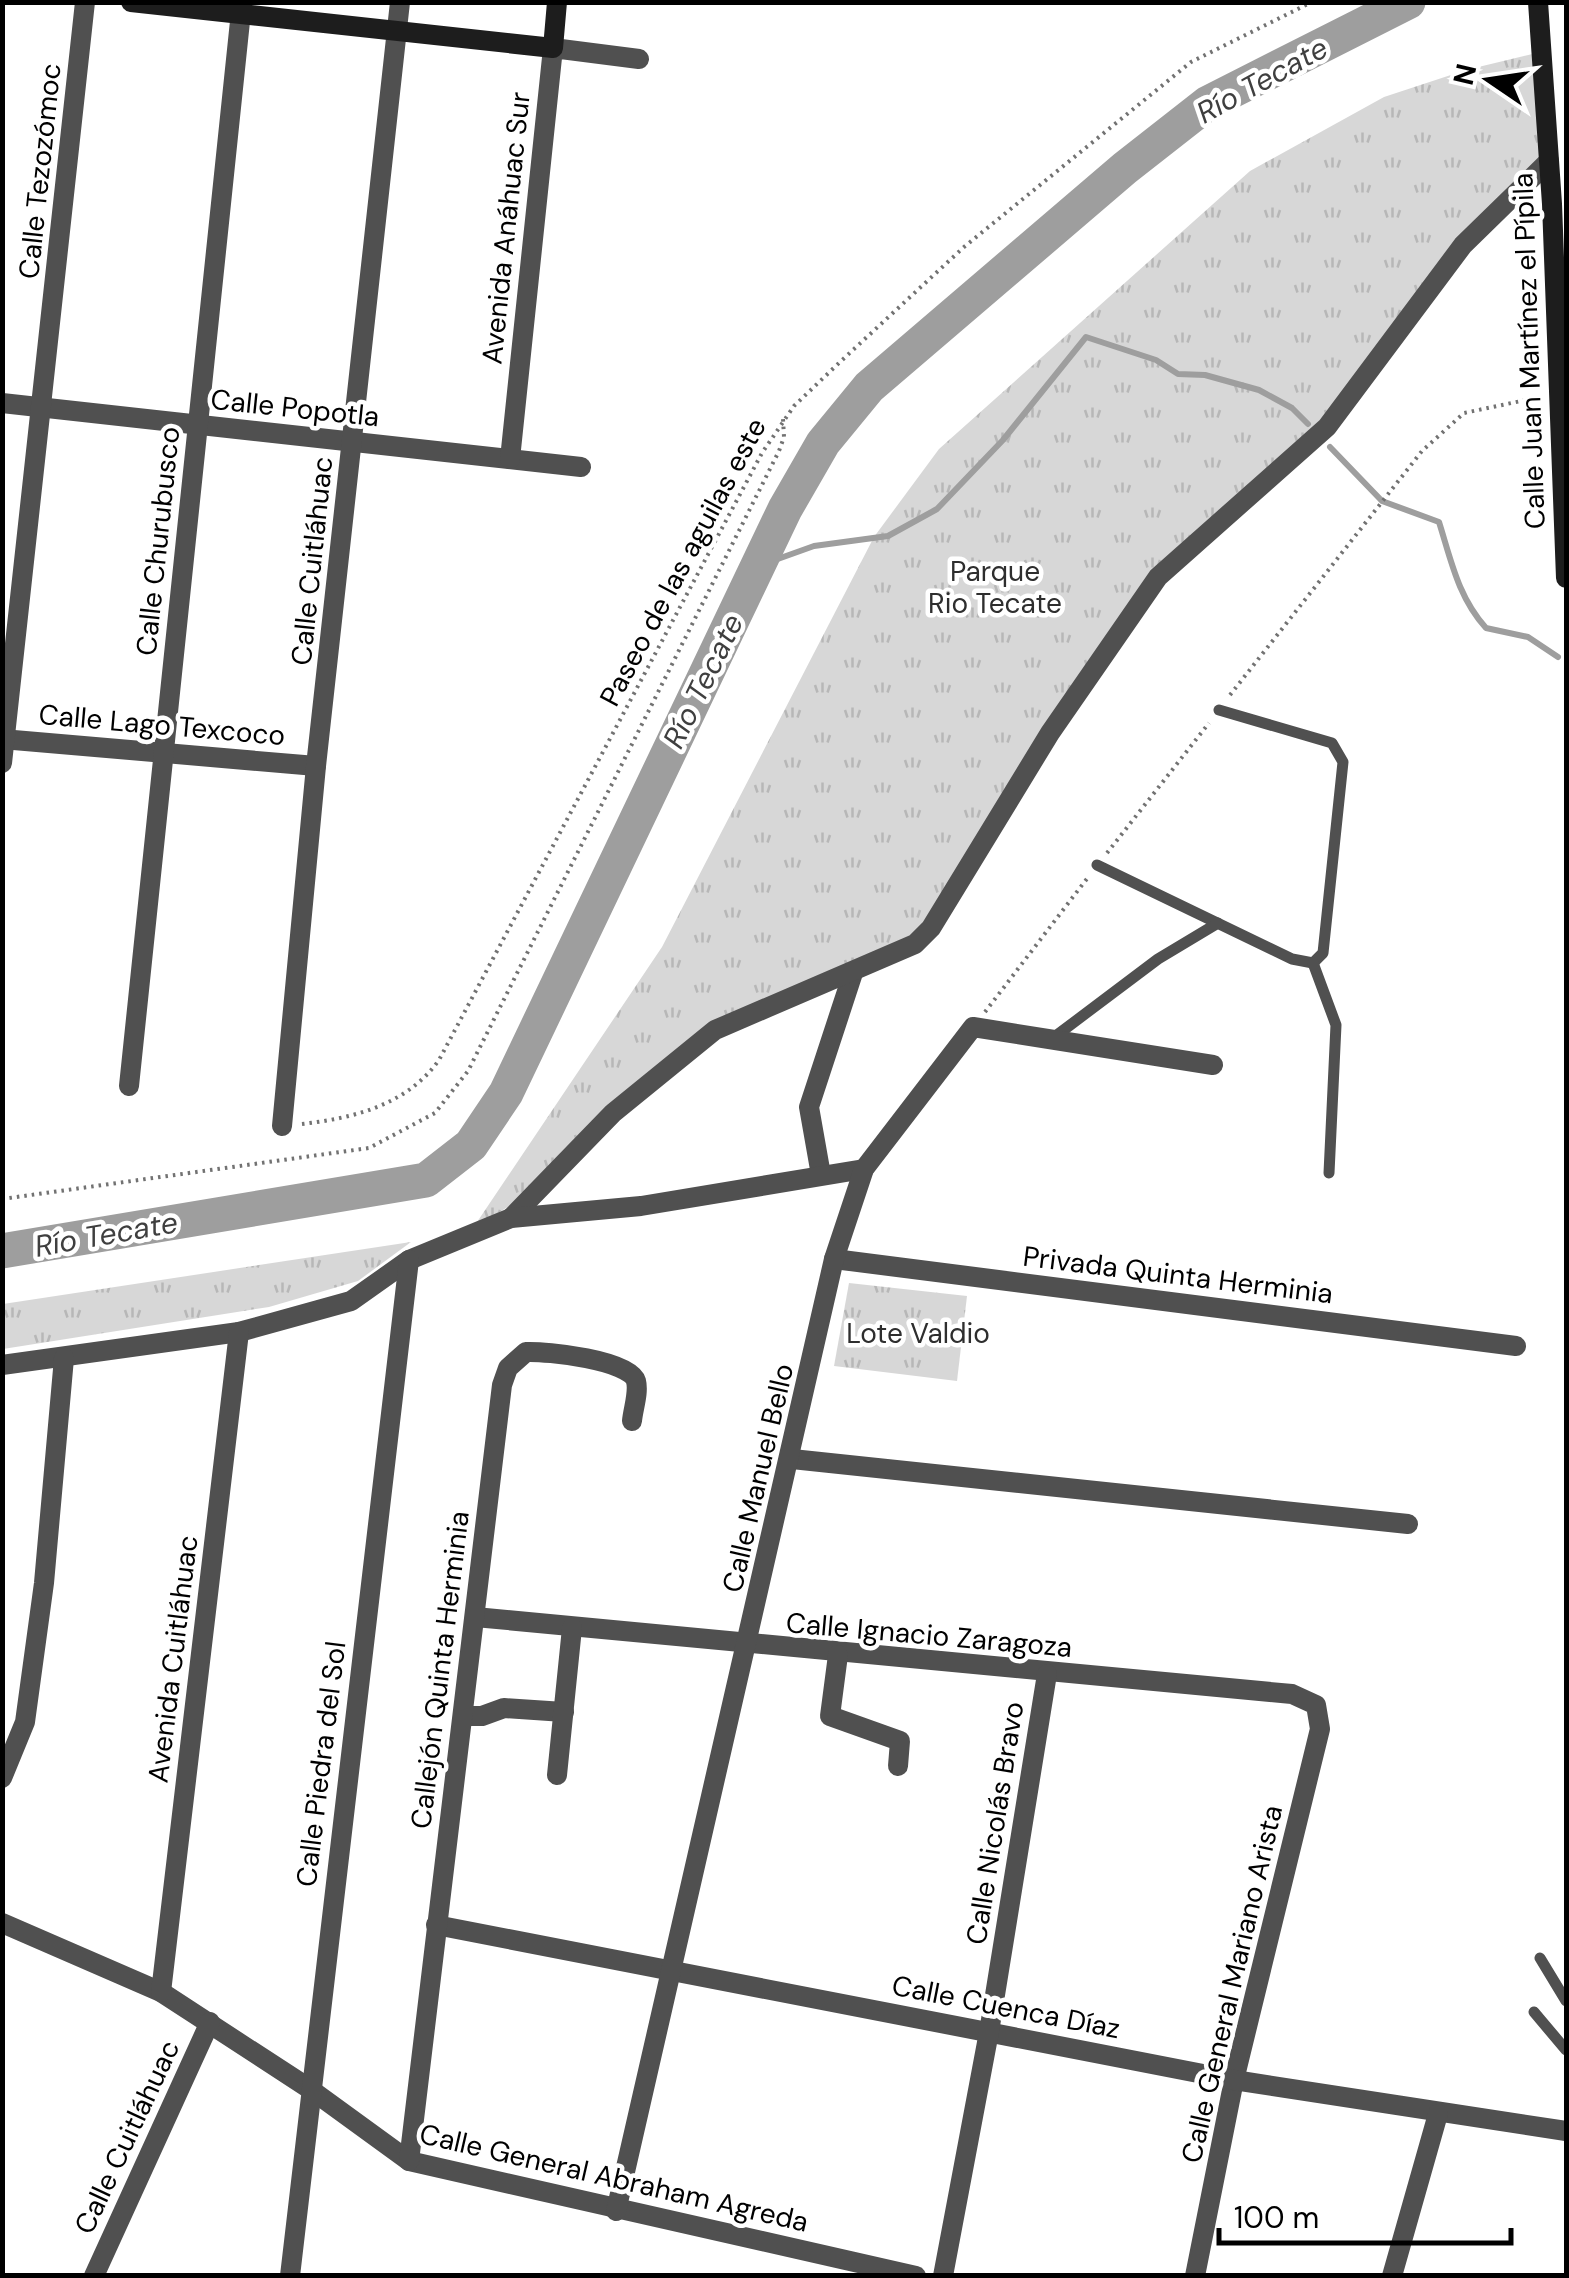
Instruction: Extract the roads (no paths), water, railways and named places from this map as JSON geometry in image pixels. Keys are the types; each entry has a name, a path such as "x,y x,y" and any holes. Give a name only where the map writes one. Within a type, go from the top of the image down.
{"main road":[{"path":"131,2 241,8 396,34 553,48"},
{"name":"Avenida Anáhuac Sur","path":"553,48 558,2"},
{"name":"Calle Juan Martínez el Pípila","path":"1538,2 1549,161 1559,226 1562,349 1558,393 1566,578"}],"street":[{"name":"Calle Tezozómoc","path":"2,763 86,2"},
{"name":"Calle Cuitláhuac","path":"282,1126 316,766 400,2"},
{"name":"Calle Churubusco","path":"129,1086 241,8"},
{"path":"553,48 639,59"},
{"name":"Avenida Anáhuac Sur","path":"510,459 553,48"},
{"path":"511,1218 613,1113 715,1030 915,944 931,928 1050,733 1158,576 1327,427 1463,245 1549,161"},
{"name":"Calle Popotla","path":"2,404 581,467"},
{"name":"Calle Lago Texcoco","path":"4,739 316,766"},
{"path":"821,1175 809,1107 853,973"},
{"name":"Calle Manuel Bello","path":"616,2211 675,1970 834,1259 864,1169 973,1027 1050,1040"},
{"path":"1050,1040 1213,1065"},
{"path":"2,1365 240,1332 351,1301 409,1260 511,1218 641,1206 864,1169"},
{"name":"Privada Quinta Herminia","path":"834,1259 1516,1346"},
{"name":"Calle Piedra del Sol","path":"290,2276 409,1260"},
{"name":"Avenida Cuitláhuac","path":"161,1992 240,1332"},
{"name":"Callejón Quinta Herminia","path":"408,2161 502,1385 508,1368 526,1352 622,1366 635,1378 632,1421"},
{"path":"2,1778 25,1722 44,1583 64,1358"},
{"path":"792,1459 1408,1524"},
{"name":"Calle Ignacio Zaragoza","path":"476,1618 1292,1694 1316,1706"},
{"path":"557,1775 572,1628"},
{"path":"838,1654 830,1716 900,1741 898,1766"},
{"name":"Calle Nicolás Bravo","path":"943,2276 990,2032 1047,1674"},
{"name":"Calle General Mariano Arista","path":"1194,2276 1234,2080 1320,1728 1316,1706"},
{"path":"463,1716 482,1716 504,1708 564,1712"},
{"name":"Calle General Abraham Agreda","path":"2,1923 161,1992 310,2089 408,2161 916,2276"},
{"name":"Calle Cuenca Díaz","path":"436,1925 1234,2080 1566,2131"},
{"name":"Calle Cuitláhuac","path":"94,2276 210,2022"},
{"path":"1392,2276 1438,2114"}],"lane":[{"path":"1219,710 1332,743 1343,762 1323,953 1313,962"},
{"path":"1097,865 1292,959 1313,962"},
{"path":"1050,1040 1158,959 1218,924"},
{"path":"1313,962 1336,1025 1329,1173"},
{"path":"1540,1958 1566,2000"},
{"path":"1534,2012 1566,2050"}],"waterway":[{"name":"Río Tecate","path":"2,1251 426,1180 471,1145 506,1093 785,509 823,443 869,387 1125,168 1208,103 1408,2"},
{"path":"758,566 814,546 888,536 937,509 1003,440 1086,337 1156,360 1178,374 1205,375 1259,390 1292,408 1308,424"},
{"path":"1330,447 1382,501 1439,522 1462,591 1486,628 1528,637 1558,657"}],"park label":[{"name":"Parque Rio Tecate","path":"995,587"},
{"name":"Lote Valdio","path":"918,1333"}]}
